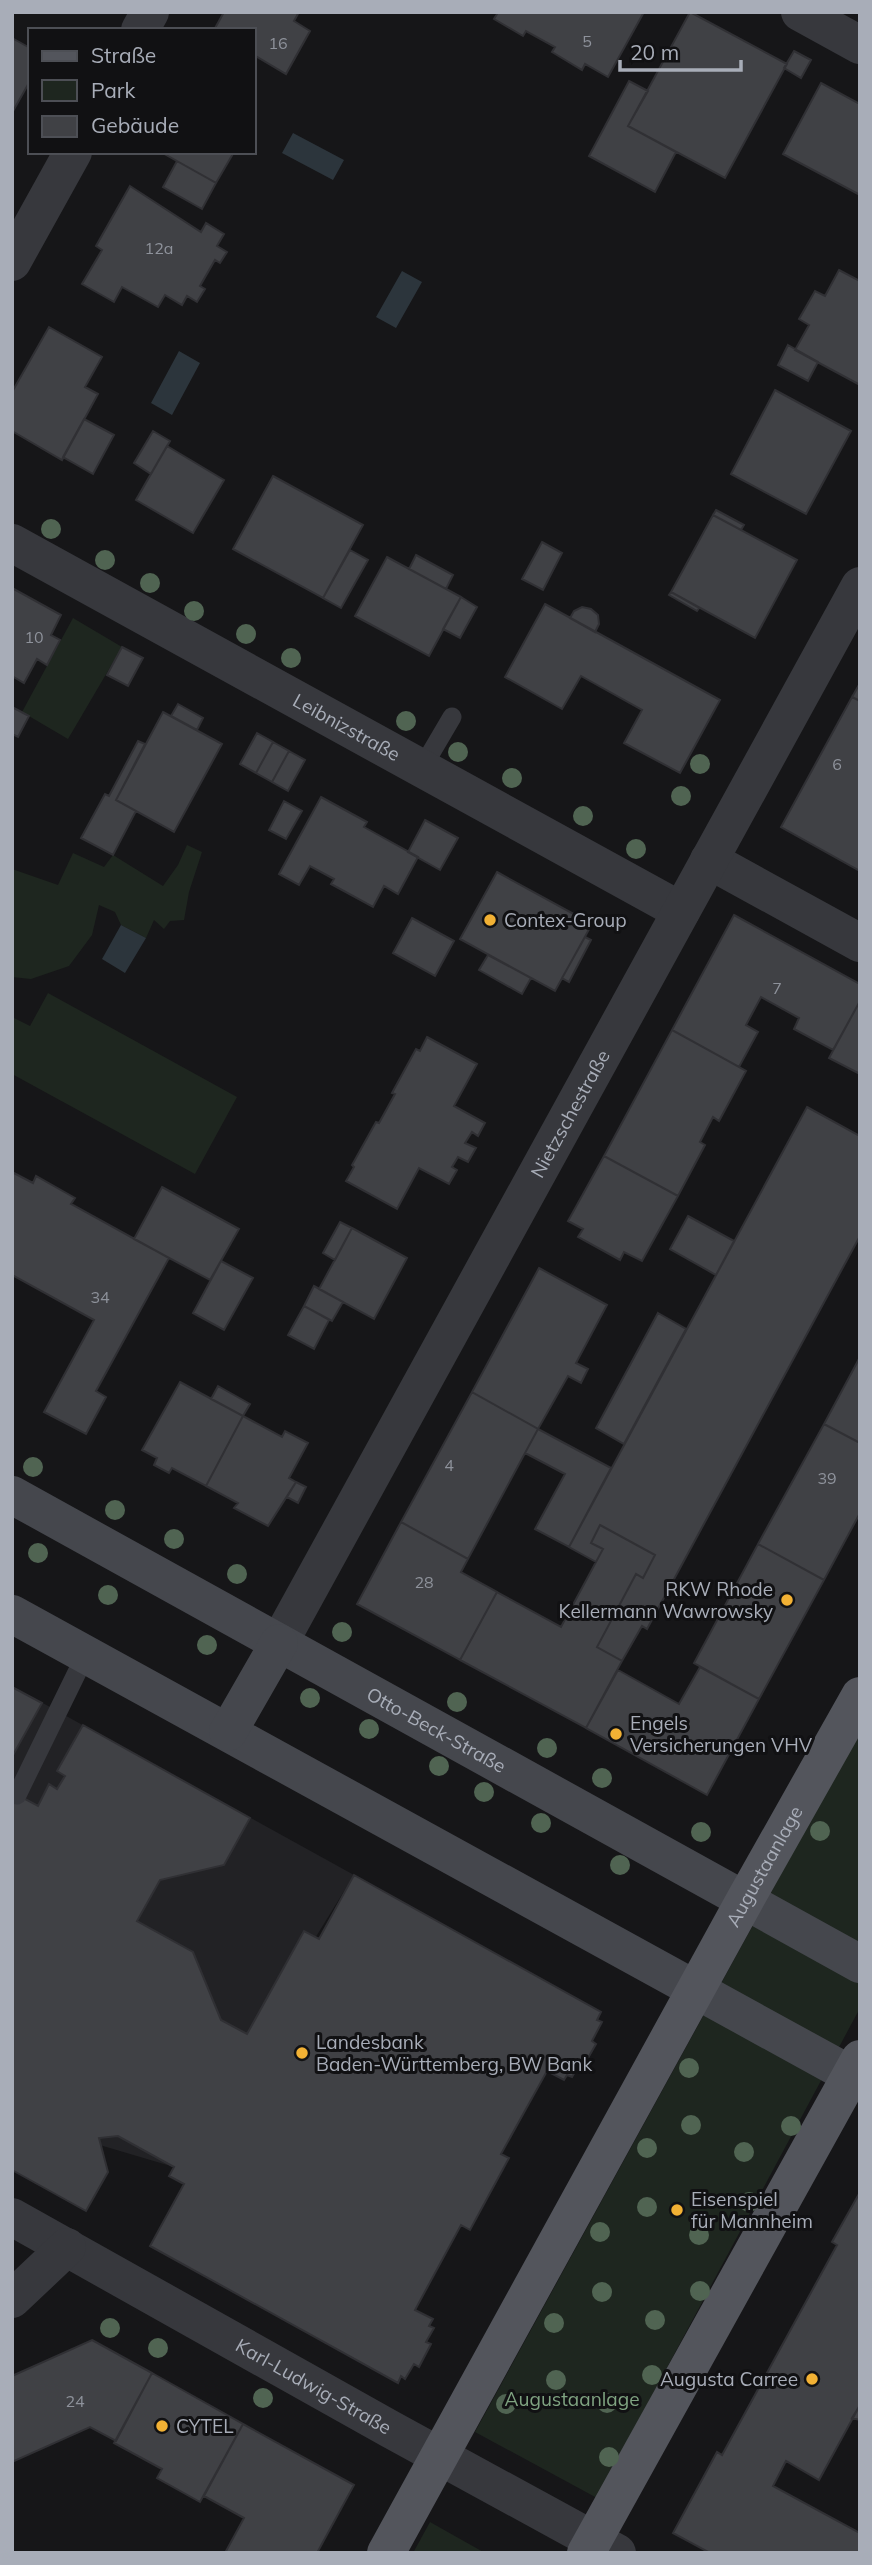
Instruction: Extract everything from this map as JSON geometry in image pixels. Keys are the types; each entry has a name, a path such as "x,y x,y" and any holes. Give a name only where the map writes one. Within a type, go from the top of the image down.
{"main road":[{"name":"Augustaanlage","path":"386,2553 695,1989 860,1696"},
{"path":"598,2548 857,2071"}],"street":[{"path":"141,28 150,12"},
{"path":"800,12 860,45"},
{"path":"12,262 72,154"},
{"name":"Leibnizstraße","path":"12,543 681,911"},
{"name":"Nietzschestraße","path":"279,1643 860,586"},
{"path":"709,860 860,943"},
{"name":"Otto-Beck-Straße","path":"12,1495 860,1964"},
{"path":"12,1614 695,1989 857,2071"},
{"path":"228,1732 279,1643"},
{"name":"Karl-Ludwig-Straße","path":"12,2217 598,2548"},
{"path":"12,2299 67,2247"}],"lane":[{"path":"422,768 452,717"},
{"path":"17,1795 86,1654"}],"shaded area":[{"path":"293,133 344,160 333,180 282,153"},
{"path":"402,271 422,282 396,328 376,317"},
{"path":"179,351 200,363 172,415 151,403"},
{"path":"121,925 146,938 125,973 102,959"},
{"path":"12,1686 354,1875 174,2167 12,2119"}],"green space":[{"path":"73,618 122,647 68,739 22,712"},
{"path":"187,845 202,852 189,892 184,920 170,921 164,929 154,920 146,938 121,925 115,912 99,905 92,935 69,966 31,979 12,977 12,869 58,885 73,853 104,867 113,855 163,886 178,865"},
{"path":"48,993 237,1097 195,1174 12,1074 12,1017 30,1026"},
{"name":"Augustaanlage","path":"860,1730 860,2008 597,2498 475,2432"},
{"path":"430,2522 485,2553 413,2553"}],"building":[{"path":"224,12 299,12 294,21 310,31 286,74 256,56 256,28 215,28"},
{"path":"494,12 644,12 608,77 585,64 582,70 552,52 555,47 526,31 523,36 494,19 497,14"},
{"path":"690,12 787,64 725,178 628,126"},
{"path":"12,38 28,47 28,85 12,113"},
{"path":"794,51 811,60 801,78 784,68"},
{"path":"629,81 648,91 628,126 676,152 655,192 589,156"},
{"path":"821,83 860,104 860,195 783,154"},
{"path":"165,154 233,154 216,183"},
{"path":"177,161 216,183 202,209 163,187"},
{"path":"130,186 201,232 206,223 224,234 217,246 227,252 220,263 215,260 200,286 205,289 197,302 187,296 182,305 165,295 158,307 122,287 114,302 82,284 102,250 96,246"},
{"path":"839,270 860,281 860,385 795,350 809,325 799,319 815,291 825,296"},
{"path":"49,327 102,357 85,387 98,394 62,460 12,431 12,392"},
{"path":"788,345 818,362 808,381 778,365"},
{"path":"775,390 851,431 806,514 731,474"},
{"path":"84,419 114,435 93,474 63,457"},
{"path":"153,431 170,441 151,474 134,463"},
{"path":"167,446 224,480 193,533 136,500"},
{"path":"273,476 363,525 323,598 233,549"},
{"path":"716,510 744,525 741,530 713,515"},
{"path":"713,515 797,560 755,638 671,592"},
{"path":"542,542 562,553 543,590 522,579"},
{"path":"350,550 368,560 341,608 323,598"},
{"path":"416,555 453,575 446,589 409,569"},
{"path":"387,557 461,597 429,656 355,616"},
{"path":"12,588 61,615 51,635 60,640 47,665 37,659 24,683 12,676"},
{"path":"671,592 699,608 697,611 669,595"},
{"path":"461,597 477,607 460,638 443,629"},
{"path":"545,604 720,700 680,773 624,743 642,710 581,676 562,709 505,677"},
{"path":"582,607 591,609 598,615 599,624 595,632 570,618 574,611"},
{"path":"122,647 143,658 128,686 107,675"},
{"path":"860,683 860,701 852,697"},
{"path":"852,697 860,701 860,871 781,827"},
{"path":"178,704 203,718 197,730 171,716"},
{"path":"12,707 29,716 18,737 12,734"},
{"path":"163,712 222,744 174,832 116,800"},
{"path":"257,733 273,742 256,773 240,764"},
{"path":"138,741 145,744 116,800 136,811 113,855 81,838 105,794 109,796"},
{"path":"273,742 289,751 272,782 256,773"},
{"path":"289,751 305,760 288,791 272,782"},
{"path":"321,797 367,822 364,827 418,857 398,894 384,886 373,907 331,884 334,879 310,866 299,885 279,874"},
{"path":"284,801 302,811 286,839 269,830"},
{"path":"425,820 458,838 440,870 408,852"},
{"path":"497,872 592,924 555,991 460,939"},
{"path":"734,915 860,984 860,1001 833,1050 794,1029 799,1018 761,997 746,1025 758,1032 739,1067 672,1030"},
{"path":"412,918 454,941 435,976 393,953"},
{"path":"585,937 591,940 569,982 562,978"},
{"path":"488,955 531,978 522,994 479,970"},
{"path":"860,1001 860,1074 829,1058"},
{"path":"672,1030 746,1071 719,1121 713,1117 700,1142 705,1145 678,1196 604,1156"},
{"path":"427,1037 477,1064 454,1106 485,1123 478,1136 472,1132 465,1143 476,1148 468,1162 458,1157 452,1167 457,1170 449,1184 419,1168 397,1209 346,1181 376,1122 379,1123 395,1094 392,1093 416,1049 420,1051"},
{"path":"807,1107 860,1136 860,1236 647,1629 642,1626 622,1661 597,1647 636,1574 643,1578 655,1555 600,1525 591,1543 603,1549 596,1562 569,1547"},
{"path":"604,1156 678,1196 642,1261 624,1252 620,1260 578,1237 583,1229 568,1221"},
{"path":"12,1172 33,1183 36,1176 75,1198 71,1204 169,1258 96,1391 106,1397 86,1434 44,1412 94,1320 12,1275"},
{"path":"162,1187 239,1229 210,1280 134,1239"},
{"path":"688,1216 734,1241 716,1275 670,1249"},
{"path":"340,1222 352,1228 335,1260 323,1253"},
{"path":"352,1228 407,1258 374,1319 319,1289"},
{"path":"221,1261 253,1278 224,1330 193,1313"},
{"path":"539,1268 607,1305 576,1363 588,1369 581,1383 568,1376 538,1429 472,1392"},
{"path":"314,1286 343,1302 332,1321 304,1306"},
{"path":"304,1306 329,1320 314,1349 288,1335"},
{"path":"658,1313 686,1329 624,1444 596,1428"},
{"path":"860,1357 860,1443 824,1424"},
{"path":"180,1382 243,1416 206,1486 172,1468 169,1473 154,1465 157,1458 142,1450"},
{"path":"218,1386 250,1404 243,1416 211,1399"},
{"path":"472,1392 538,1429 468,1559 401,1522"},
{"path":"243,1416 282,1437 285,1431 308,1443 289,1478 296,1482 268,1526 234,1508 238,1503 206,1486"},
{"path":"824,1424 860,1443 860,1513 824,1580 758,1544"},
{"path":"538,1429 611,1468 569,1547 535,1529 565,1474 525,1453"},
{"path":"296,1482 306,1487 298,1503 287,1497"},
{"path":"401,1522 468,1559 461,1572 497,1592 460,1660 357,1604"},
{"path":"600,1525 655,1555 643,1578 636,1574 597,1647 622,1661 586,1728 460,1660 497,1592 561,1627 603,1549 591,1543"},
{"path":"758,1544 824,1580 759,1699 694,1663"},
{"path":"700,1667 759,1699 707,1795 586,1728 618,1670 679,1704"},
{"path":"12,1687 42,1703 12,1757"},
{"name":"Landesbank Baden-Württemberg, BW Bank","path":"83,1725 250,1818 224,1865 160,1880 137,1921 193,1952 221,2020 247,2034 304,1931 319,1939 354,1875 601,2012 597,2020 602,2022 592,2041 596,2044 584,2065 580,2063 572,2077 567,2075 564,2080 547,2071 501,2154 509,2158 470,2230 461,2225 415,2310 433,2319 429,2326 434,2328 426,2342 431,2344 419,2367 414,2364 405,2379 401,2376 398,2383 150,2246 184,2184 169,2176 174,2167 118,2136 99,2138 108,2172 86,2211 12,2170 12,1792 38,1806 49,1784 57,1789 65,1776 57,1771"},
{"name":"Augusta Carree","path":"860,2192 860,2405 819,2480 786,2461 773,2486 860,2533 860,2553 710,2553 673,2533 717,2452 722,2455 837,2245 832,2242"},
{"path":"92,2340 152,2373 116,2441 90,2427 12,2462 12,2376"},
{"path":"152,2373 243,2424 200,2502 157,2478 162,2469 114,2443"},
{"path":"860,2405 860,2420 852,2418"},
{"path":"243,2424 354,2485 317,2553 225,2553 244,2518 204,2496"}],"place":[{"name":"Contex-Group","path":"490,920"},
{"name":"RKW Rhode Kellermann Wawrowsky","path":"787,1600"},
{"name":"Engels Versicherungen VHV","path":"616,1734"},
{"name":"Landesbank Baden-Württemberg, BW Bank","path":"302,2053"},
{"name":"Eisenspiel für Mannheim","path":"677,2210"},
{"name":"Augusta Carree","path":"812,2379"},
{"name":"CYTEL","path":"162,2426"}]}
